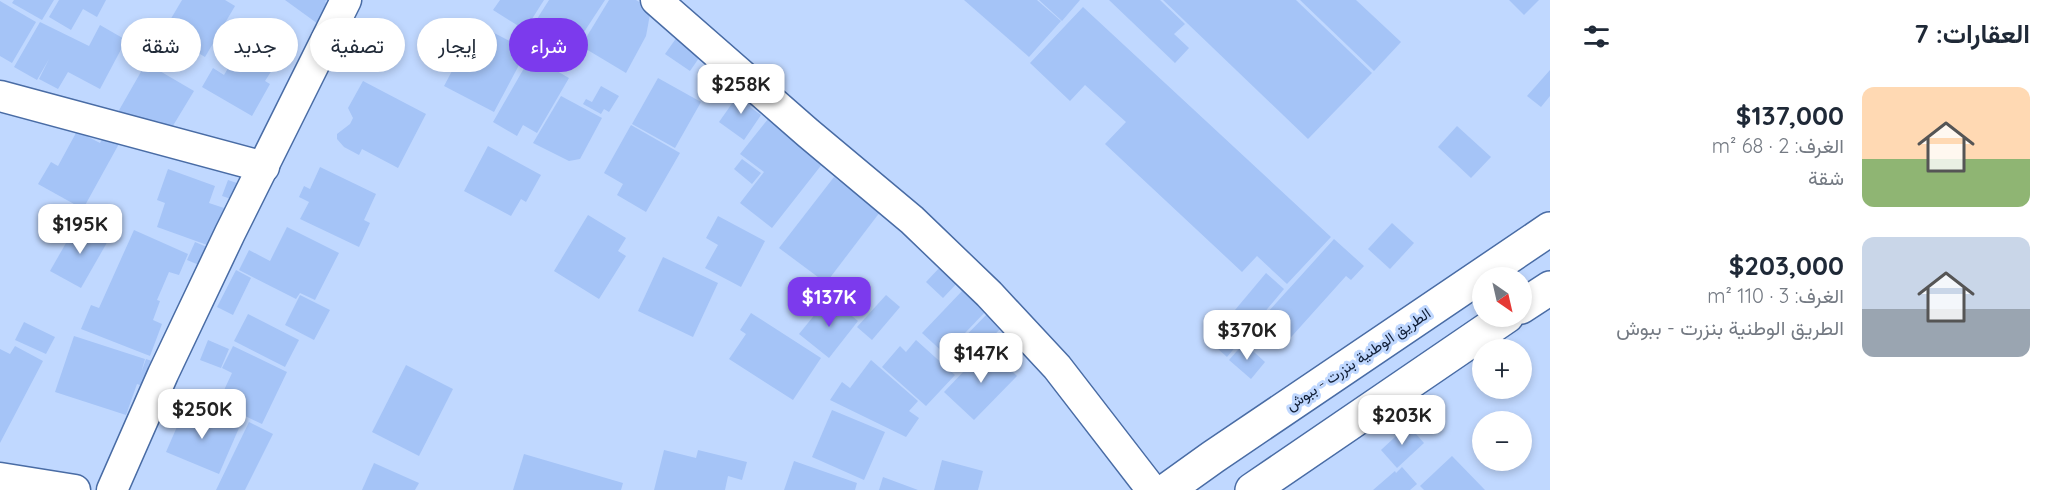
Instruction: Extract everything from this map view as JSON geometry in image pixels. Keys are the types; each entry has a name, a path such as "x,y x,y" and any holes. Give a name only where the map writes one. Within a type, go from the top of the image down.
{"main road":[{"name":"الطريق الوطنية بنزرت - ببوش","path":"1167,490 1550,229"},
{"path":"1532,300 1550,288"},
{"path":"1251,490 1492,327"}],"street":[{"path":"112,490 163,374 346,0"},
{"path":"656,0 808,133 912,220 989,294 1057,367 1152,490"},
{"path":"0,96 264,167"},
{"path":"0,478 75,490"}],"building":[{"path":"14,0 54,0 42,20 12,3"},
{"path":"59,0 106,0 97,17 83,9 71,30 49,17"},
{"path":"182,0 225,0 235,6 228,18 213,18 213,43 205,57 201,55 201,18 171,18"},
{"path":"285,0 327,0 325,2 338,12 333,18 310,18"},
{"path":"500,0 544,0 533,18 509,18 509,20 493,10"},
{"path":"549,0 605,0 588,26 588,18 538,18"},
{"path":"609,0 636,0 651,9 646,36 626,73 588,50 588,34"},
{"path":"964,0 1037,0 1061,21 1029,57"},
{"path":"1039,0 1080,0 1062,21"},
{"path":"1109,0 1160,0 1185,24 1174,34 1189,48 1175,63"},
{"path":"1163,0 1296,0 1372,73 1308,139"},
{"path":"1300,0 1356,0 1401,42 1374,71"},
{"path":"1509,0 1539,0 1524,15"},
{"path":"0,1 36,22 12,63 0,56"},
{"path":"1083,7 1331,237 1287,284 1257,256 1242,272 1105,144 1126,122 1085,85 1070,101 1030,63"},
{"path":"40,22 89,46 100,25 121,37 121,49 100,89 68,72 58,89 39,79 49,59 37,80 14,67"},
{"path":"497,34 509,41 509,72 515,72 494,112 444,86 451,72 497,72"},
{"path":"677,37 701,55 690,71 665,54"},
{"path":"213,68 213,72 224,75 226,72 271,72 265,81 270,84 252,116 202,87"},
{"path":"1550,70 1550,96 1541,107 1527,96"},
{"path":"141,72 161,72 194,91 171,129 158,121 152,132 118,112"},
{"path":"522,72 559,72 569,78 537,133 523,125 517,136 493,122"},
{"path":"658,78 701,102 675,148 632,124"},
{"path":"363,81 426,114 398,168 362,149 359,155 344,147 337,139 337,134 350,124 353,118 348,108"},
{"path":"601,86 619,96 609,112 604,109 601,114 583,104 586,99 592,102"},
{"path":"743,88 756,98 750,107 761,115 744,140 719,122"},
{"path":"561,96 602,118 580,159 569,161 533,143"},
{"path":"768,119 823,163 772,228 740,203 764,172 740,154"},
{"path":"631,125 680,153 646,212 617,195 623,184 604,173"},
{"path":"1457,126 1491,157 1471,178 1438,147"},
{"path":"77,131 100,143 105,134 120,142 83,209 38,184 51,162 58,166"},
{"path":"488,146 541,175 526,202 521,199 511,216 464,191"},
{"path":"742,159 761,173 752,184 734,169"},
{"path":"320,167 376,194 364,220 370,223 359,247 300,219 309,202 299,197 304,186 310,189"},
{"path":"168,169 215,186 209,203 224,208 210,246 157,227 165,203 157,200"},
{"path":"834,177 880,212 826,283 779,248"},
{"path":"228,180 249,187 243,203 222,196"},
{"path":"588,215 626,238 618,251 626,256 599,299 554,271"},
{"path":"718,216 765,241 741,287 705,268 718,245 706,238"},
{"path":"78,222 109,239 81,288 50,271"},
{"path":"1392,223 1414,243 1390,269 1368,249"},
{"path":"287,227 339,253 315,300 300,293 296,299 239,270 249,250 270,261"},
{"path":"134,230 188,254 179,275 169,272 157,300 160,301 153,320 162,324 150,356 81,329 91,305 99,308"},
{"path":"1334,239 1364,266 1351,280 1346,276 1284,345 1259,322"},
{"path":"195,242 219,252 211,270 187,260"},
{"path":"663,257 718,283 693,337 638,311"},
{"path":"942,265 959,281 943,298 926,282"},
{"path":"236,270 251,278 233,315 217,307"},
{"path":"1266,273 1284,289 1227,357 1209,341"},
{"path":"963,290 986,311 945,354 922,333"},
{"path":"300,295 330,310 314,340 285,325"},
{"path":"886,295 900,307 872,340 857,327"},
{"path":"829,297 858,321 829,358 799,334"},
{"path":"990,311 1005,324 960,370 946,356"},
{"path":"751,313 821,358 793,400 729,359 746,334 740,330"},
{"path":"248,314 299,340 285,367 234,341"},
{"path":"24,322 55,337 46,354 15,340"},
{"path":"74,336 145,359 141,373 146,359 161,364 152,389 137,384 126,415 55,392"},
{"path":"208,340 229,349 221,368 200,360"},
{"path":"916,340 955,375 926,406 882,367 900,346 906,352"},
{"path":"1244,343 1265,362 1251,379 1229,360"},
{"path":"15,346 43,361 0,443 0,349 10,354"},
{"path":"233,346 287,372 262,424 218,403 232,373 222,368"},
{"path":"987,347 1017,376 974,420 944,392"},
{"path":"871,360 918,401 909,411 919,418 906,437 830,400 842,382 850,388"},
{"path":"406,365 453,389 419,456 372,432"},
{"path":"186,406 239,428 219,474 166,452"},
{"path":"832,410 885,432 864,480 812,457"},
{"path":"249,422 273,434 245,490 216,490"},
{"path":"1408,425 1424,443 1397,468 1381,450"},
{"path":"664,450 696,458 698,450 747,462 742,480 728,476 725,490 654,490"},
{"path":"524,454 623,483 621,490 513,490"},
{"path":"1452,456 1485,490 1424,490 1420,486"},
{"path":"942,460 983,471 978,490 934,490"},
{"path":"794,461 857,483 855,490 784,490"},
{"path":"374,463 419,483 415,490 362,490"},
{"path":"1402,467 1417,484 1410,490 1373,490 1395,471 1396,473"},
{"path":"883,477 918,490 879,490"}]}
